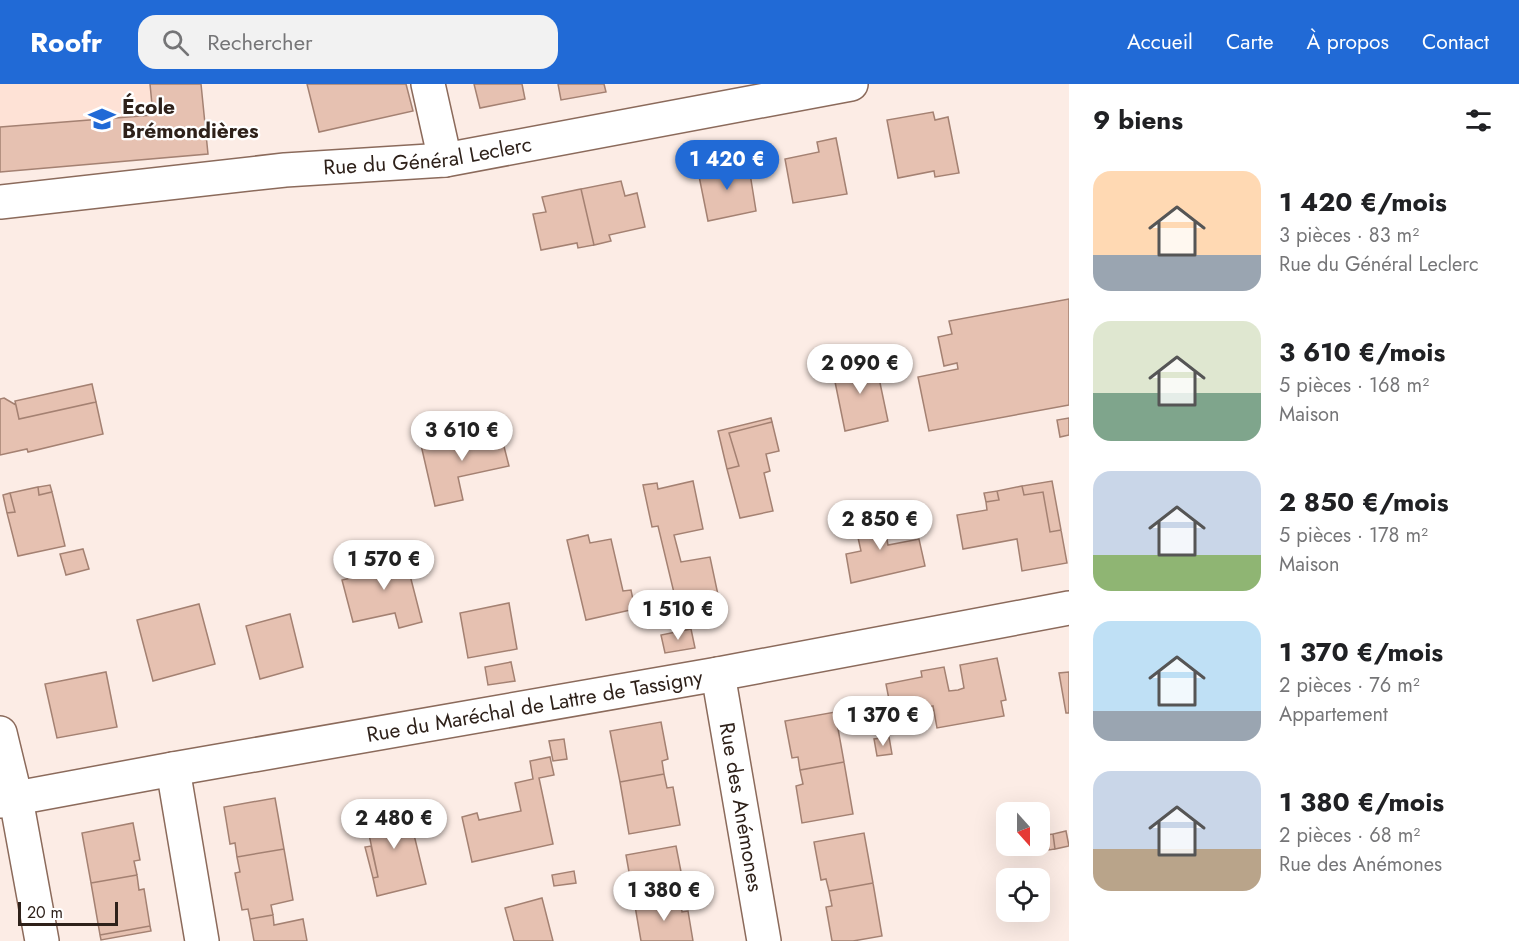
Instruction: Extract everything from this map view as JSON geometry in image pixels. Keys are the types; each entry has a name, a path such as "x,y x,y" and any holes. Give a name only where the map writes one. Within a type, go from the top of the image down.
{"street":[{"path":"428,84 445,160"},
{"name":"Rue du Général Leclerc","path":"0,202 285,170 445,160 851,84"},
{"name":"Rue du Maréchal de Lattre de Tassigny","path":"8,800 173,768 718,674 1069,608"},
{"name":"Rue des Anémones","path":"718,674 764,941"},
{"path":"0,733 8,800 42,941"},
{"path":"173,768 202,941"}],"shaded area":[{"name":"École Brémondières","path":"0,84 201,84 208,154 0,172"}],"building":[{"name":"École Brémondières","path":"150,84 201,84 208,154 0,172 0,127 153,115"},
{"path":"307,84 406,84 413,111 319,132"},
{"path":"474,84 522,84 525,99 480,108"},
{"path":"558,84 604,84 606,92 561,100"},
{"path":"933,112 935,120 948,117 959,173 935,177 934,171 898,178 887,120"},
{"path":"836,138 847,194 793,203 785,159 819,152 817,142"},
{"path":"734,159 735,164 698,171 699,178 692,174 695,168"},
{"path":"748,161 756,211 708,221 698,171"},
{"path":"621,181 625,196 637,193 645,227 609,235 611,241 594,245 581,189"},
{"path":"581,189 594,245 578,248 577,243 541,250 533,214 546,212 542,197"},
{"path":"1069,299 1069,405 929,431 918,377 958,369 957,363 944,366 938,337 952,334 949,321"},
{"path":"875,359 888,421 845,431 832,367"},
{"path":"92,384 96,402 19,419 15,401"},
{"path":"4,398 16,405 19,419 96,402 103,434 28,452 27,449 0,455 0,399"},
{"path":"771,418 772,422 729,433 739,466 727,469 718,431"},
{"path":"1069,418 1069,435 1060,437 1057,420"},
{"path":"772,422 779,451 766,454 770,471 764,473 773,511 740,518 727,469 739,466 729,433"},
{"path":"499,427 509,466 458,477 463,500 435,506 421,445"},
{"path":"693,481 703,529 674,535 681,562 710,557 721,609 681,622 658,526 652,527 643,485 657,483 658,489"},
{"path":"1052,481 1061,530 1050,532 1043,492 1024,495 1022,486"},
{"path":"50,485 52,492 39,495 38,487"},
{"path":"1022,486 1024,495 1043,492 1050,532 1061,530 1067,563 1022,571 1017,539 963,549 957,515 987,510 986,502 999,500 997,491"},
{"path":"38,487 39,495 52,492 65,546 18,556 7,513 15,512 10,493"},
{"path":"997,491 999,500 986,502 984,493"},
{"path":"10,493 15,512 7,513 3,495"},
{"path":"881,509 888,545 919,539 925,566 851,583 846,554 861,551 853,515"},
{"path":"588,535 590,543 611,539 623,591 631,590 635,609 586,620 567,540"},
{"path":"403,548 422,622 399,628 395,613 353,622 342,580 377,572 372,554"},
{"path":"83,549 89,569 66,575 60,554"},
{"path":"509,603 517,649 468,658 460,613"},
{"path":"199,604 215,664 153,681 137,620"},
{"path":"290,614 303,667 260,679 246,626"},
{"path":"691,629 695,648 665,653 661,635"},
{"path":"997,658 1006,700 1001,701 1004,716 937,728 933,706 892,715 886,684 922,677 921,671 944,667 949,691 958,690 964,688 960,665"},
{"path":"511,662 515,681 488,685 485,667"},
{"path":"106,672 117,727 57,738 45,684"},
{"path":"1069,672 1069,713 1066,713 1059,673"},
{"path":"835,712 844,762 800,770 798,757 792,758 785,721"},
{"path":"661,722 668,759 662,761 664,774 620,782 610,731"},
{"path":"889,737 892,754 877,756 874,739"},
{"path":"564,739 567,759 553,761 549,741"},
{"path":"550,757 554,775 539,778 553,844 472,862 462,817 477,813 479,820 521,811 515,783 533,779 530,761"},
{"path":"844,762 853,814 802,823 796,786 803,784 800,770"},
{"path":"664,774 667,788 673,787 680,825 629,834 620,782"},
{"path":"275,798 284,849 237,857 235,843 230,844 224,807"},
{"path":"390,804 392,808 407,806 426,884 377,896 373,878 378,877 364,811"},
{"path":"133,823 140,860 134,861 137,875 91,883 82,833"},
{"path":"1066,831 1069,846 1055,849 1053,834"},
{"path":"864,833 873,883 829,891 826,879 821,880 814,842"},
{"path":"1050,834 1053,834 1055,849 1050,850"},
{"path":"371,846 378,877 373,878 365,847"},
{"path":"676,846 683,882 677,884 680,898 635,906 626,855"},
{"path":"284,849 293,900 271,905 273,915 250,919 248,909 242,910 235,873 240,872 237,857"},
{"path":"574,871 576,883 554,886 552,875"},
{"path":"137,875 139,890 144,889 150,926 100,935 91,883"},
{"path":"873,883 882,936 853,941 832,941 826,907 832,906 829,891"},
{"path":"542,898 553,941 514,941 505,908"},
{"path":"680,898 682,912 688,911 693,941 641,941 635,906"},
{"path":"273,915 274,925 303,919 307,941 254,941 250,919"},
{"path":"150,926 151,931 101,940 100,935"}],"place":[{"name":"École Brémondières","path":"102,119"}]}
